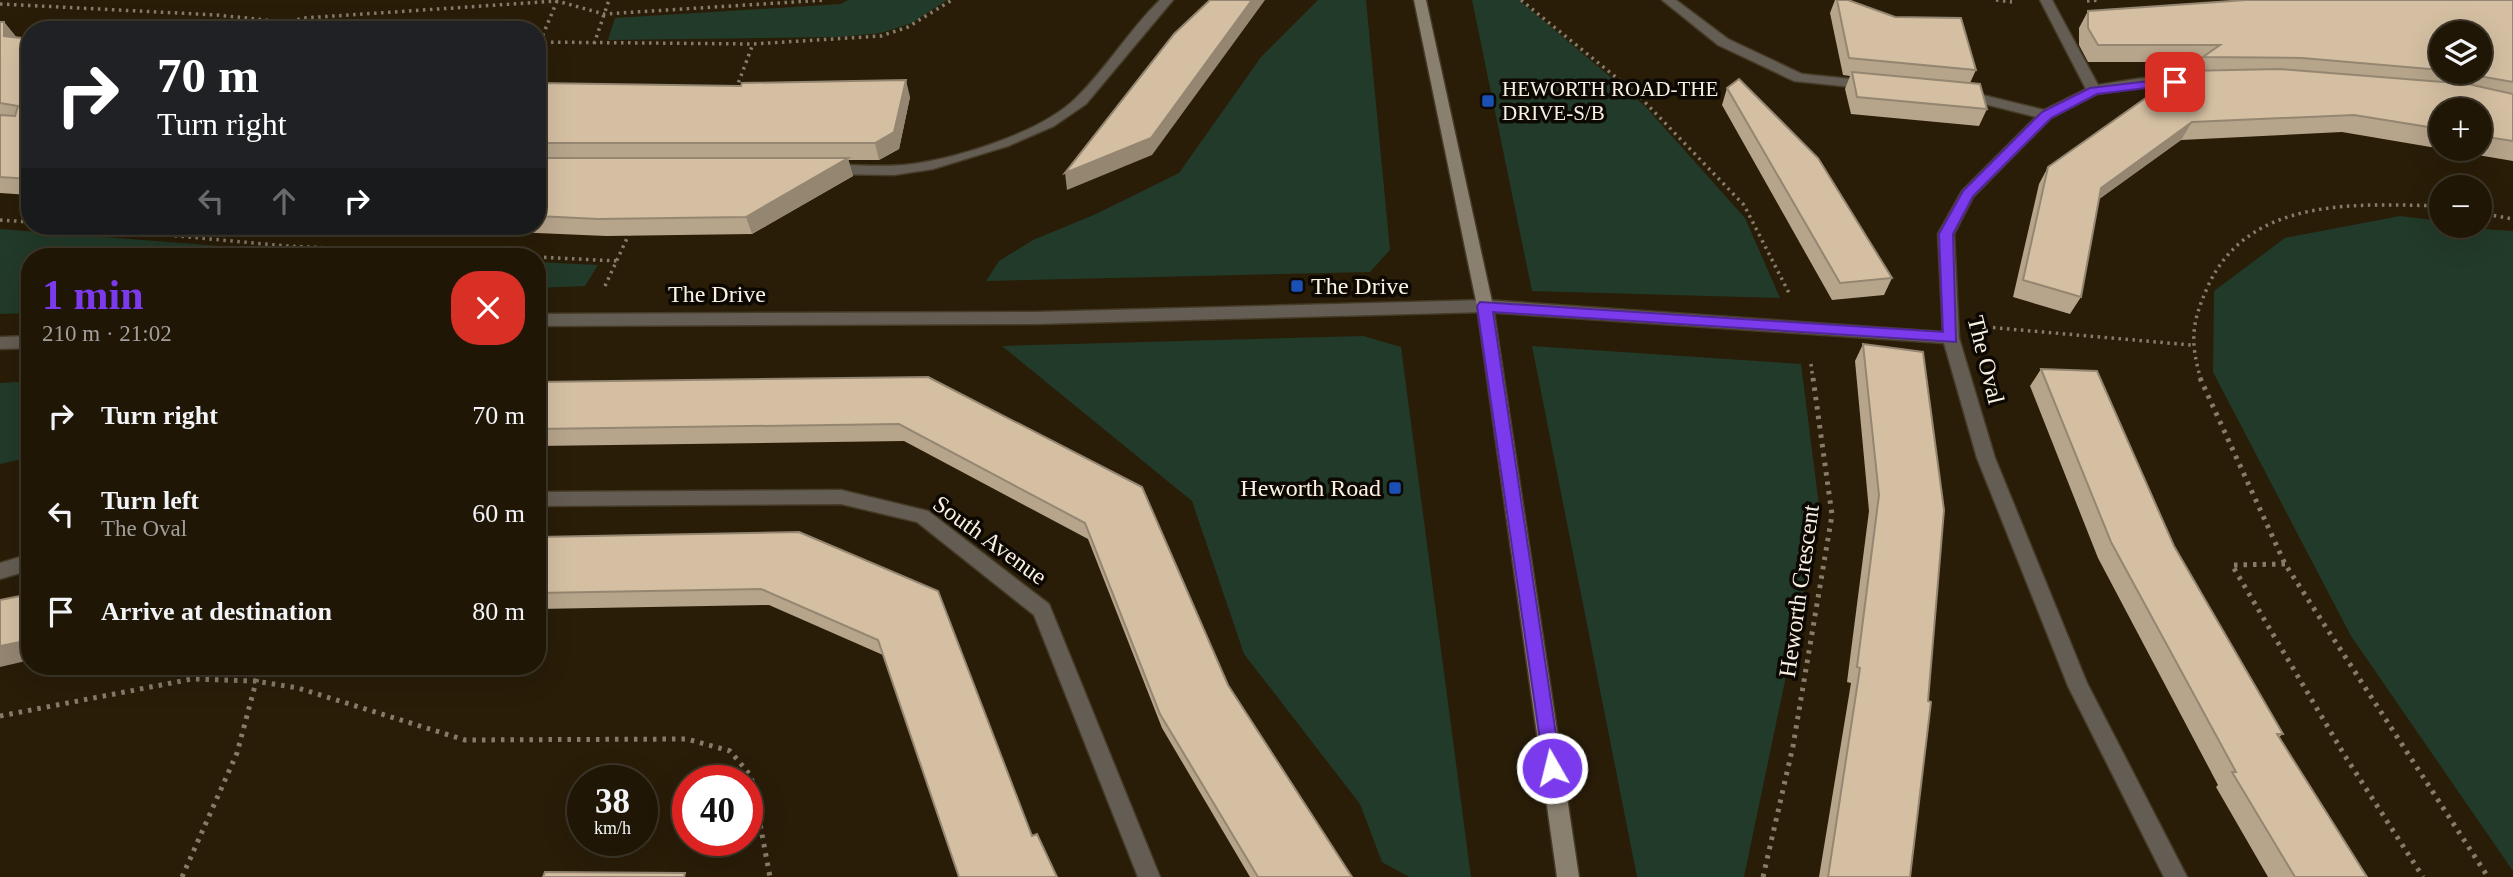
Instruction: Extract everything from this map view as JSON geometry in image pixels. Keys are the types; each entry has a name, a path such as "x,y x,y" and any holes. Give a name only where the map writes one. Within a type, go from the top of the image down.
{"street":[{"path":"816,169 914,168 976,151 1052,121 1079,103 1152,14 1167,0"},
{"path":"1420,0 1485,306 1568,877"},
{"path":"1668,0 1723,42 1799,78 1882,86"},
{"path":"2046,0 2094,90"},
{"name":"The Oval","path":"2175,877 2078,686 1986,457 1950,331 1946,234 1967,194 2046,115 2094,90 2151,82 2203,81"},
{"path":"1950,93 1978,96 2046,115"},
{"name":"The Drive","path":"546,320 1035,317 1485,306 1807,328 1950,331"},
{"path":"0,343 21,342"},
{"name":"South Avenue","path":"546,499 841,497 922,516 1042,610 1149,877"},
{"path":"0,571 21,565"}],"path":[{"path":"292,21 557,0 604,14 826,0"},
{"path":"546,26 557,0"},
{"path":"594,44 609,0"},
{"path":"546,42 753,44 881,36 908,27 952,0"},
{"name":"Heworth Crescent","path":"1521,0 1639,96 1744,205 1807,328 1832,515 1793,746 1763,877"},
{"path":"0,4 217,15 278,21"},
{"path":"734,94 753,44"},
{"path":"2429,206 2359,205 2312,209 2266,223 2240,241 2214,273 2199,306 2191,345 2201,381 2285,564 2488,877"},
{"path":"2492,215 2513,219"},
{"path":"0,220 21,221"},
{"path":"588,318 632,226"},
{"path":"167,235 331,248"},
{"path":"546,257 617,261"},
{"path":"1950,331 2191,345"},
{"path":"2285,564 2232,565 2345,756 2423,877"},
{"path":"182,877 237,753 257,675"},
{"path":"0,716 192,679 255,681 298,688 465,740 687,739 730,751 751,776 770,877"}],"green space":[{"path":"848,0 947,0 912,23 881,33 839,37 608,40 615,18 841,4"},
{"path":"1318,0 1366,0 1390,250 1370,272 986,281 999,261 1033,240 1096,214 1179,173 1261,57"},
{"path":"1472,0 1519,0 1645,106 1745,218 1780,298 1532,291"},
{"path":"2400,216 2429,220 2429,238 2492,238 2492,230 2513,231 2513,871 2351,636 2213,372 2214,291 2285,238"},
{"path":"0,229 21,231 21,235 77,235 245,248 21,248 21,313 0,314"},
{"path":"546,262 598,265 585,286 546,288"},
{"path":"1363,336 1401,347 1471,877 1409,877 1382,862 1360,804 1244,654 1192,501 1002,346"},
{"path":"1532,346 1801,364 1820,513 1744,877 1637,877"},
{"path":"21,382 21,459 0,464 0,383"}],"building":[{"path":"1210,0 1252,0 1151,138 1065,173 1174,34"},
{"path":"1837,0 1848,0 1895,17 1961,18 1976,70 1849,58"},
{"path":"2246,0 2513,0 2513,82 2492,78 2492,21 2429,21 2429,69 2302,58 2203,57 2220,45 2098,45 2088,28 2088,11"},
{"path":"0,22 4,22 4,36 21,38 21,178 0,177 0,115 15,116 18,106 0,103"},
{"path":"2280,69 2429,81 2429,84 2468,84 2513,94 2513,141 2492,138 2492,98 2429,98 2429,127 2354,115 2192,122 2101,188 2081,297 2023,280 2048,167 2184,71"},
{"path":"1852,72 1980,84 1987,109 1857,97"},
{"path":"1739,79 1818,158 1892,278 1840,283 1727,88"},
{"path":"906,80 894,132 875,143 546,143 546,83 741,86 742,83"},
{"path":"546,158 848,158 746,217 598,219 546,216"},
{"path":"1863,344 1923,352 1944,510 1928,701 1931,702 1910,877 1828,877 1860,668 1857,667 1879,495"},
{"path":"2041,369 2097,371 2174,546 2283,734 2277,734 2367,877 2295,877 2232,772 2236,772 2111,542"},
{"path":"928,377 1142,487 1228,685 1352,877 1258,877 1160,714 1085,523 899,424 546,429 546,382"},
{"path":"799,532 938,591 1032,836 1037,834 1057,877 959,877 878,640 761,589 546,593 546,537"},
{"path":"21,596 21,642 0,646 0,600"},
{"path":"545,872 685,873 684,877 543,877"}],"place":[{"name":"HEWORTH ROAD-THE DRIVE-S/B","path":"1488,101"},
{"name":"The Drive","path":"1297,286"},
{"name":"Heworth Road","path":"1395,488"}],"route":[{"path":"1552,768 1485,306 1951,338 1946,234 1967,194 2046,115 2094,90 2151,82 2175,82"}]}
